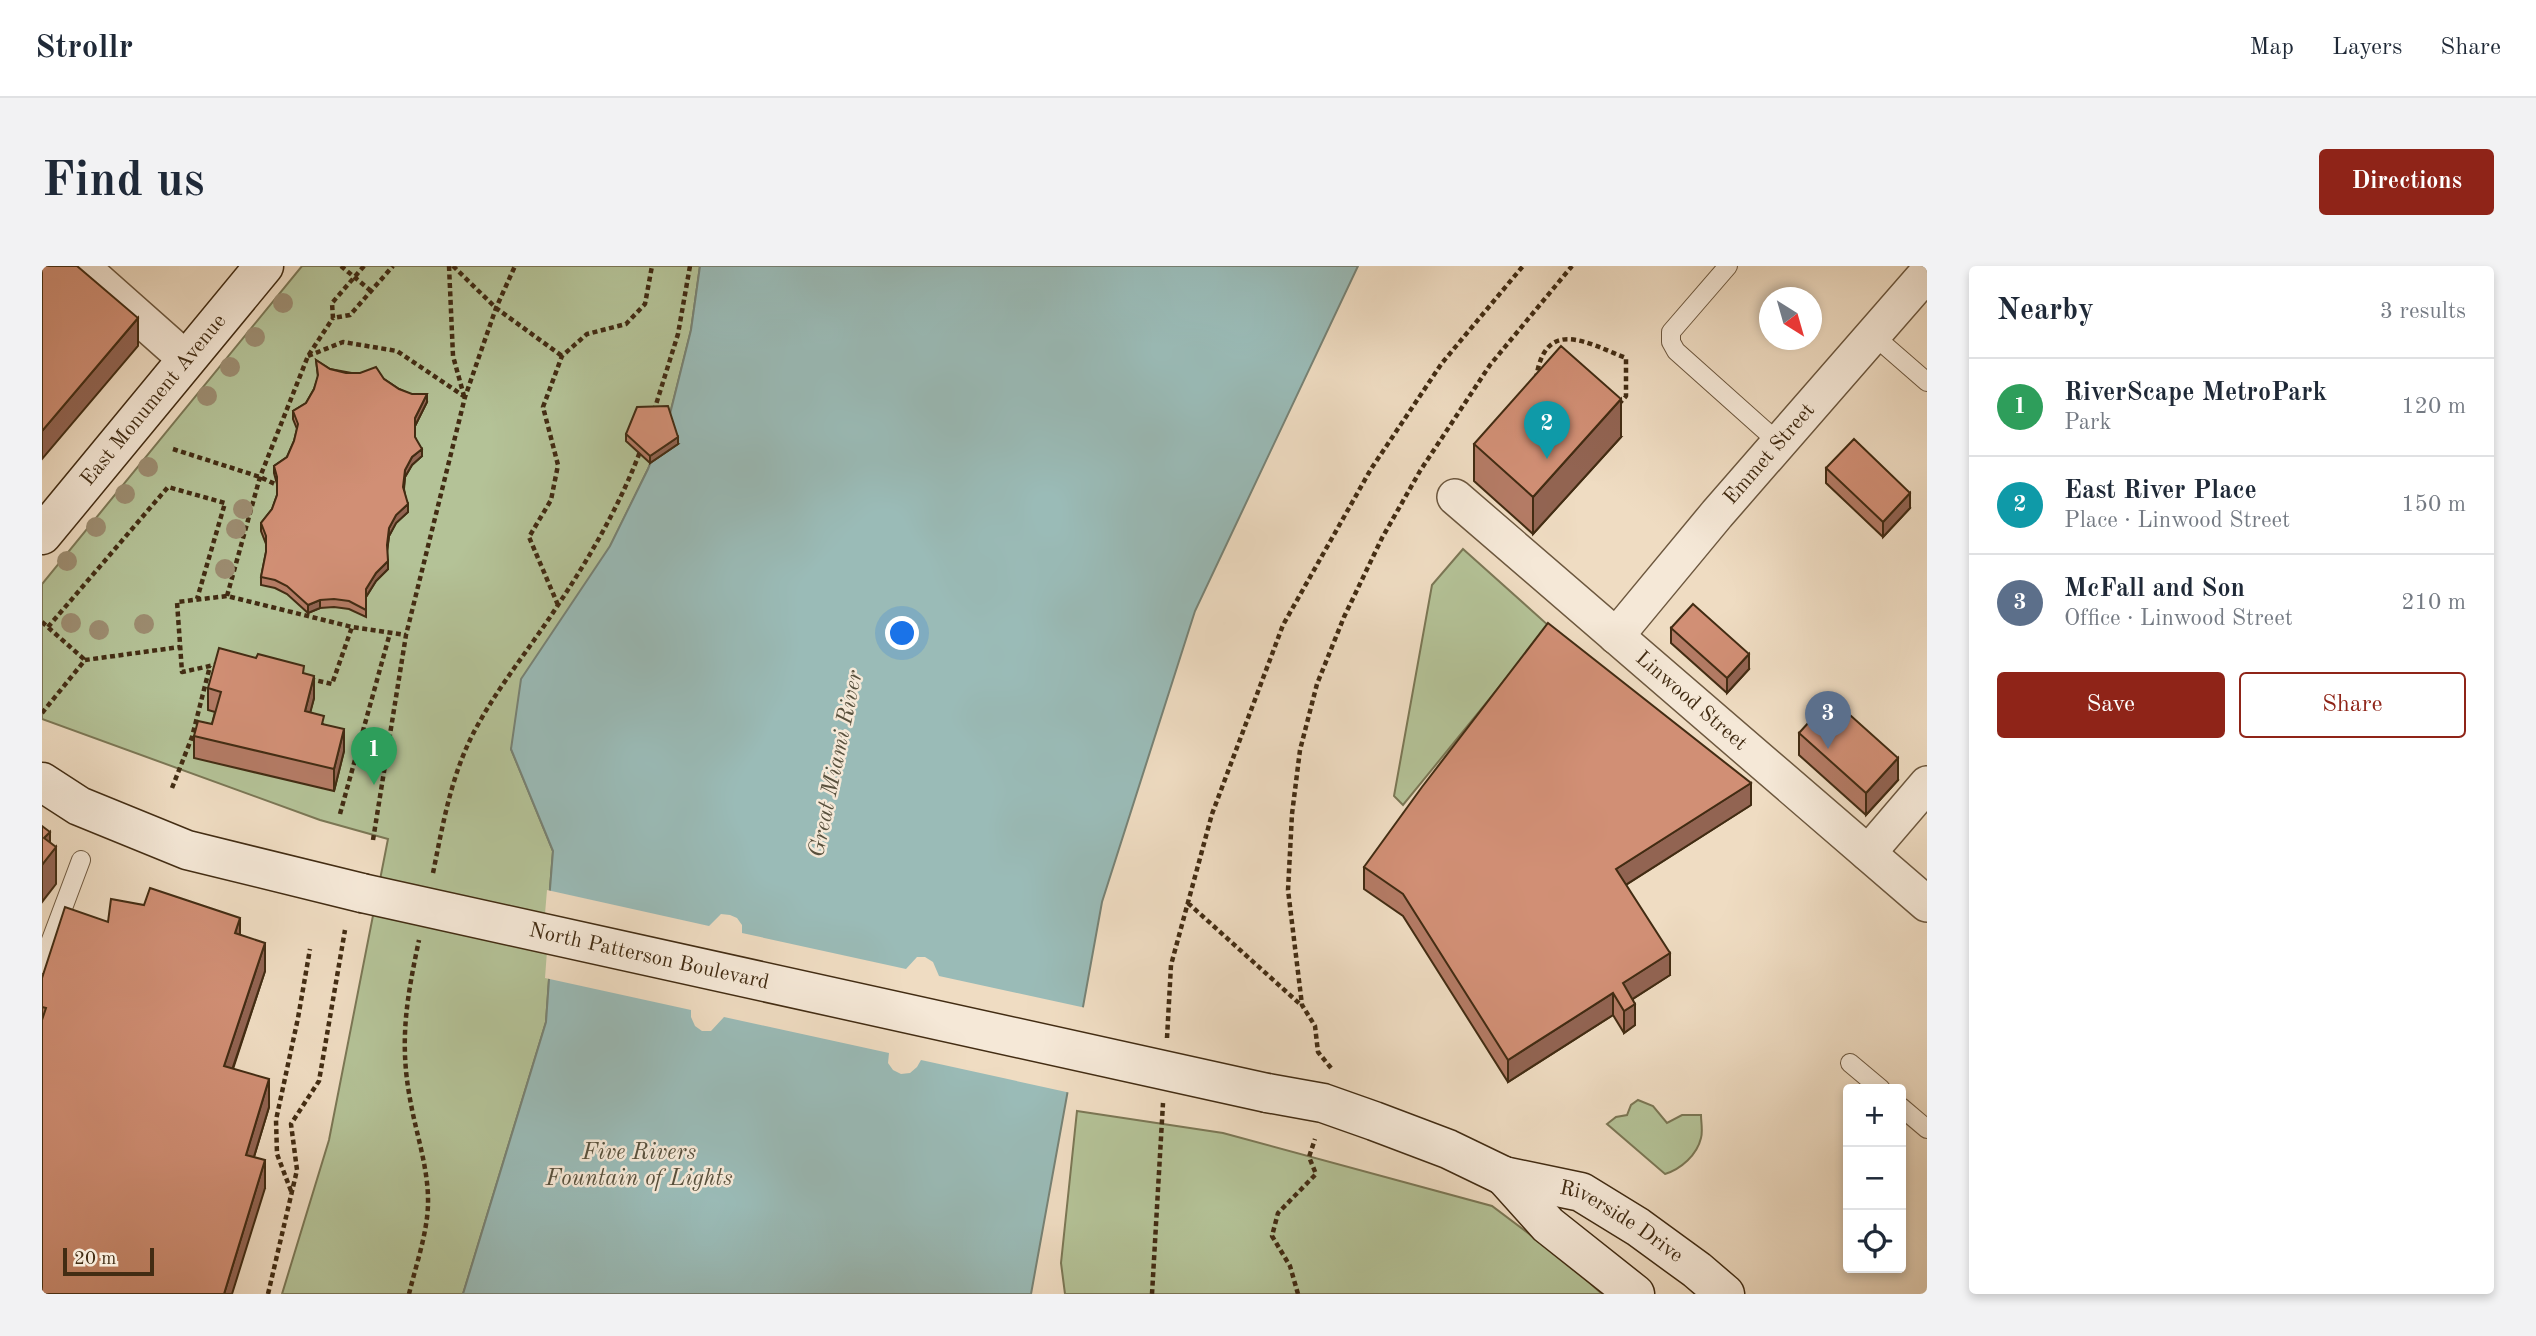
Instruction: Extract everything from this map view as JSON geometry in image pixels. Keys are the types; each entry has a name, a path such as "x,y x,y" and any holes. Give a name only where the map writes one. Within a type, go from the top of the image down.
{"main road":[{"name":"East Monument Avenue","path":"42,535 264,266"},
{"name":"North Patterson Boulevard","path":"42,782 79,806 187,850 362,893 1268,1093"},
{"name":"Riverside Drive","path":"1268,1093 1323,1103 1448,1149 1504,1176 1581,1192 1638,1227 1725,1294"},
{"name":"Riverside Drive","path":"1504,1176 1548,1225 1635,1294"}],"street":[{"path":"81,266 187,360"},
{"name":"Emmet Street","path":"1616,636 1873,335 1919,272"},
{"name":"Linwood Street","path":"1455,497 1927,904"},
{"path":"1868,853 1927,785"}],"lane":[{"path":"1728,266 1671,332 1671,342 1676,351 1779,443"},
{"path":"1873,335 1927,382"},
{"path":"42,964 81,860"},
{"path":"1850,1063 1875,1084"},
{"path":"1906,1111 1927,1129"}],"path":[{"path":"341,266 370,291"},
{"path":"227,596 260,477 308,356 333,318 332,303 364,266"},
{"path":"333,318 350,315 393,266"},
{"path":"451,266 496,308 562,356"},
{"path":"451,266 453,356 464,397"},
{"path":"373,840 406,635 464,397 496,308 515,266"},
{"path":"558,605 529,537 551,500 558,465 543,407 562,356 587,334 626,324 645,304 652,266"},
{"path":"651,420 678,334 690,266"},
{"path":"1166,1047 1171,965 1212,814 1283,625 1371,469 1442,363 1522,266"},
{"path":"1302,1005 1288,890 1292,814 1300,750 1317,684 1349,606 1382,538 1420,471 1490,365 1572,266"},
{"path":"1534,390 1537,371 1545,351 1553,341 1570,337 1626,358 1626,396 1611,412"},
{"path":"308,356 343,342 397,351 464,397"},
{"path":"431,879 451,783 474,731 503,682 558,605 594,546 635,466 643,443"},
{"path":"173,449 277,485"},
{"path":"48,627 168,487 225,503 197,599"},
{"path":"221,663 182,672 177,602 227,596 352,627 406,635"},
{"path":"42,622 85,660"},
{"path":"307,678 332,684 352,627"},
{"path":"340,814 390,633"},
{"path":"42,713 85,660 180,647"},
{"path":"172,788 192,737 211,666"},
{"path":"1188,902 1302,1005 1315,1026 1318,1052 1331,1068"},
{"path":"268,1294 297,1170 291,1124 319,1081 345,930"},
{"path":"409,1294 428,1206 427,1180 410,1097 403,1045 406,1003 420,934"},
{"path":"291,1191 277,1154 276,1120 310,949"},
{"path":"1152,1294 1163,1102"},
{"path":"1298,1294 1290,1266 1272,1236 1278,1213 1316,1174 1309,1157 1315,1139"}],"green space":[{"path":"302,266 700,266 691,330 670,414 648,469 511,749 553,851 548,914 551,951 546,1022 463,1294 282,1294 329,1140 388,839 320,820 42,719 42,584"},
{"path":"1463,549 1549,626 1403,805 1394,796 1432,585"},
{"path":"1638,1100 1653,1106 1667,1123 1682,1115 1701,1115 1702,1135 1696,1150 1688,1160 1671,1172 1665,1174 1607,1124 1616,1117 1627,1115 1631,1105"},
{"path":"1077,1111 1223,1133 1492,1206 1569,1264 1602,1294 1065,1294 1061,1263"}],"water":[{"path":"700,266 1358,266 1195,611 1102,902 1031,1294 463,1294 546,1022 551,951 548,914 553,851 511,749 521,679 610,546 648,469 670,414 691,330"}],"pier":[{"path":"547,890 709,926 721,914 730,915 737,918 742,925 742,933 906,969 917,957 925,957 933,962 939,976 1086,1008 1071,1093 921,1060 910,1073 901,1074 893,1070 888,1063 889,1053 724,1017 711,1031 702,1031 695,1026 691,1010 545,978"}],"building":[{"path":"42,266 77,266 138,318 42,431"},
{"path":"1561,346 1621,399 1533,497 1474,444"},
{"path":"316,360 330,369 346,373 360,373 376,367 384,379 399,389 412,394 427,394 415,418 415,437 422,449 412,457 405,470 403,487 408,504 396,515 389,528 388,561 366,589 366,610 349,601 334,599 320,600 308,605 287,586 261,577 266,536 261,523 272,509 277,495 274,466 287,457 294,441 298,424 293,411 306,403 314,389 318,375"},
{"path":"668,406 678,437 650,456 626,434 637,407"},
{"path":"1854,439 1910,493 1883,522 1826,468"},
{"path":"1693,604 1749,654 1727,678 1671,628"},
{"path":"1548,623 1751,783 1616,869 1670,953 1623,983 1635,1004 1624,1011 1613,993 1508,1060 1403,894 1364,867"},
{"path":"219,648 256,658 258,654 304,666 303,673 314,676 305,711 324,716 322,724 344,729 334,769 194,736 198,721 212,724 221,692 208,688"},
{"path":"1831,698 1898,758 1866,793 1799,733"},
{"path":"42,826 50,832 44,838 56,847 42,865"},
{"path":"150,888 240,918 235,933 265,943 224,1066 269,1079 246,1155 265,1160 224,1294 42,1294 42,1020 46,1008 42,1007 42,978 65,907 108,922 111,899 144,905"}],"place":[{"name":"East River Place","path":"1547,459"},
{"name":"McFall and Son","path":"1828,749"},
{"name":"RiverScape MetroPark","path":"374,785"}],"water label":[{"name":"Great Miami River","path":"836,764"},
{"name":"Five Rivers Fountain of Lights","path":"639,1165"}]}
